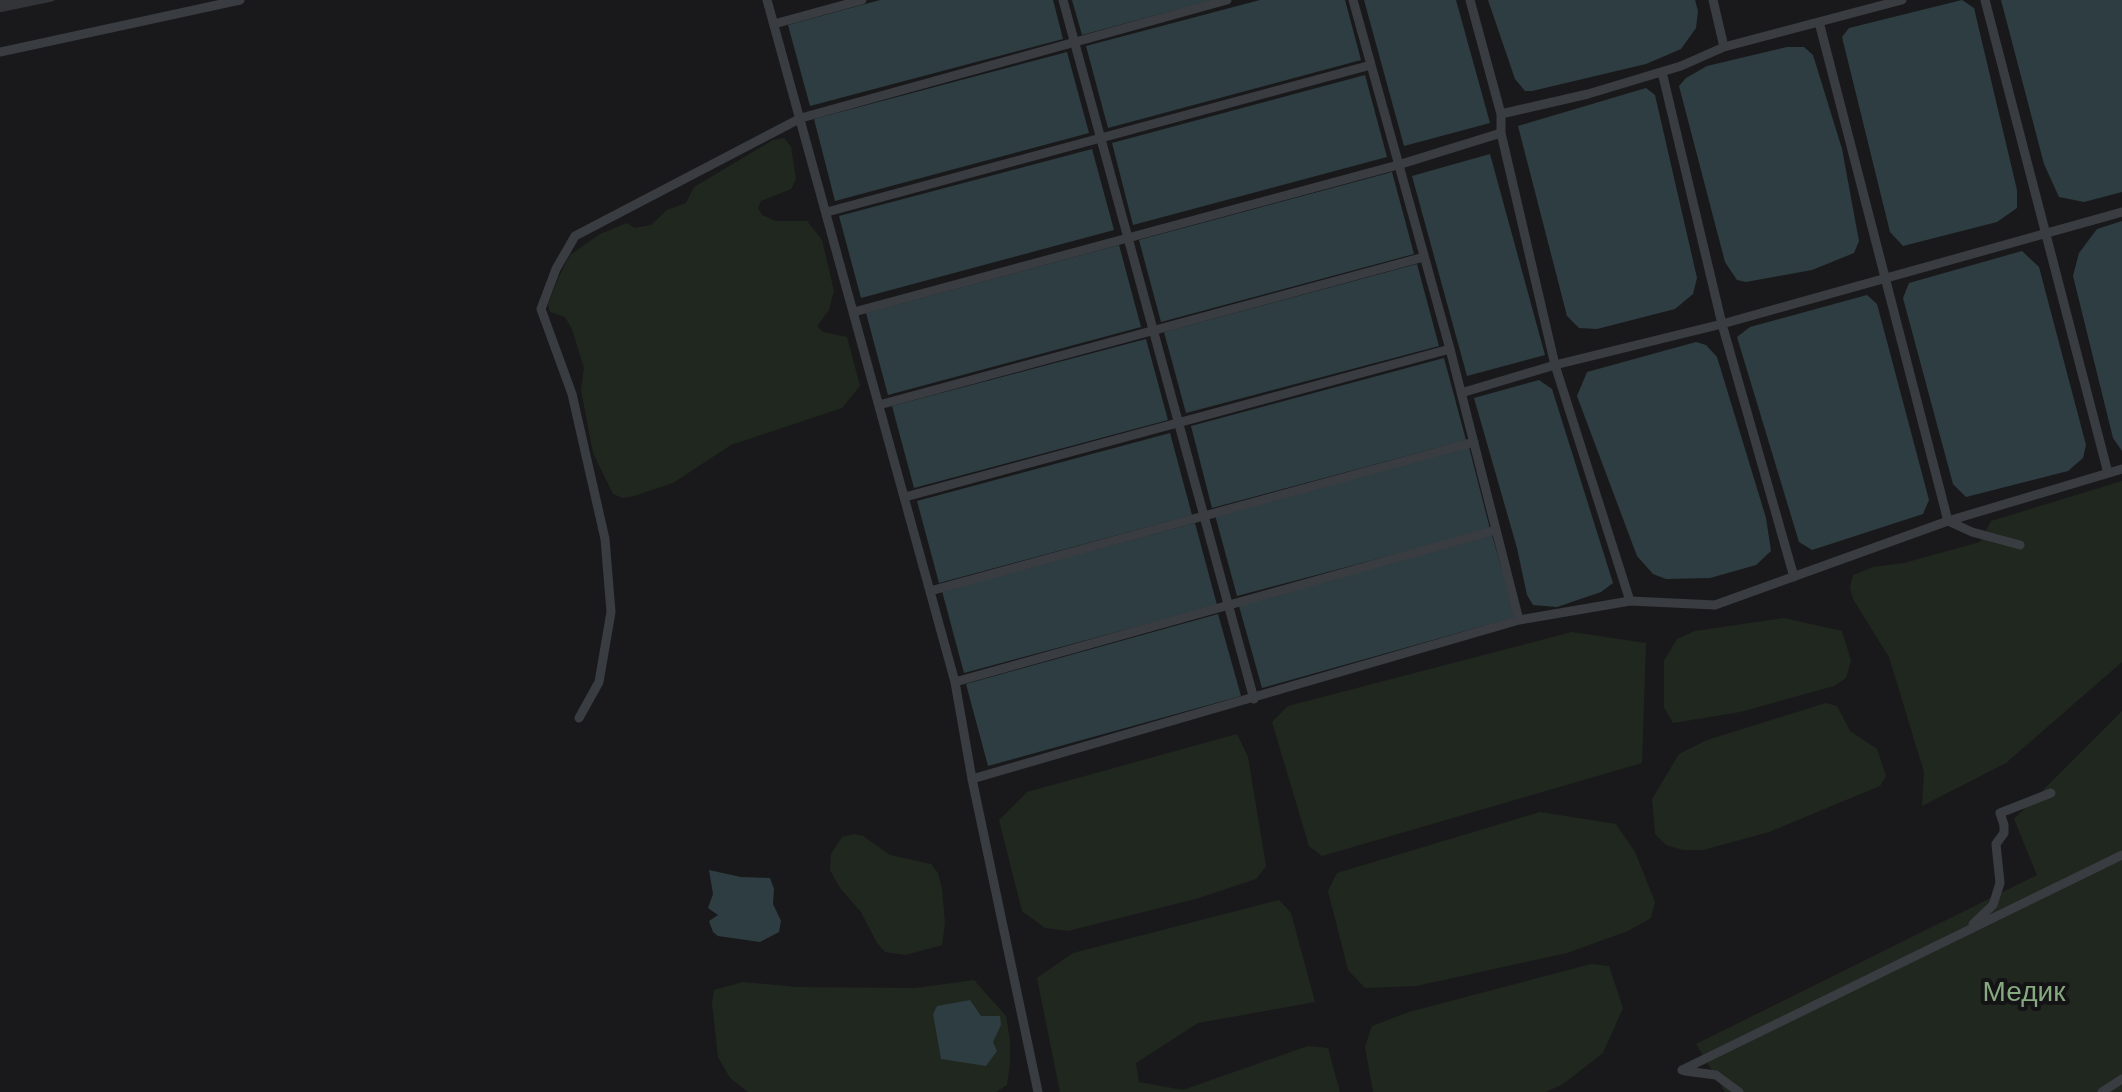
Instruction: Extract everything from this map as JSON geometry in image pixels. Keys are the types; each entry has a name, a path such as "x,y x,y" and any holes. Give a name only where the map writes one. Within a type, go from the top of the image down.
{"lane":[{"path":"0,52 240,0"},
{"path":"767,0 956,682 972,778 1038,1092"},
{"path":"774,24 862,0"},
{"path":"1062,0 1254,699"},
{"path":"579,718 599,682 611,612 606,539 572,394 541,309 556,269 575,236 801,118 1227,0"},
{"path":"1353,0 1450,349 1518,620"},
{"path":"1470,0 1500,114 1500,133 1555,364 1630,600"},
{"path":"1713,0 1724,47"},
{"path":"1500,114 1662,72 1724,47 1902,0"},
{"path":"1985,0 2108,473"},
{"path":"1820,22 1948,521"},
{"path":"827,212 1371,65"},
{"path":"1662,72 1722,324 1794,577"},
{"path":"854,312 1398,165 1500,133"},
{"path":"1460,393 2122,212"},
{"path":"880,405 1424,257"},
{"path":"905,497 1450,349"},
{"path":"930,590 1474,442"},
{"path":"972,778 1518,620 1630,600 1715,605 1948,521 2122,469"},
{"path":"1948,521 1972,532 2020,544"},
{"path":"956,682 1496,530"},
{"path":"1963,933 1993,905 2000,882 1996,844 2004,833 2000,814 2051,793"},
{"path":"1739,1092 1716,1075 1682,1070 2122,855"},
{"path":"2102,1092 2122,1080"}],"green space":[{"path":"784,138 791,147 796,179 791,189 761,201 758,208 762,215 776,221 807,221 822,240 834,291 829,310 817,326 823,332 847,337 860,386 842,408 731,445 673,483 634,496 623,498 613,494 593,453 581,390 584,368 572,329 565,317 550,312 548,304 558,279 570,255 600,234 627,223 635,228 651,225 667,210 686,203 694,187 773,140"},
{"path":"2122,481 2122,662 2006,763 1922,806 1924,772 1889,657 1853,599 1853,575 1980,542 1991,521"},
{"path":"1784,618 1842,631 1851,661 1846,678 1834,686 1740,712 1673,723 1664,707 1664,661 1677,639 1695,631"},
{"path":"1572,632 1646,643 1642,763 1322,856 1309,846 1272,722 1288,706"},
{"path":"1826,703 1837,706 1850,731 1877,749 1886,776 1880,786 1769,832 1703,850 1666,845 1655,834 1652,799 1679,754 1707,740"},
{"name":"Медик","path":"2122,711 2122,1092 1725,1092 1696,1044 2037,875 2014,819"},
{"path":"1237,734 1248,757 1266,866 1256,879 1199,898 1068,931 1045,928 1022,911 999,820 1027,792"},
{"path":"1540,812 1616,824 1635,852 1655,902 1651,918 1628,931 1567,953 1416,986 1365,988 1348,970 1328,891 1337,873"},
{"path":"854,834 890,855 931,864 942,889 942,945 906,955 885,952 877,943 861,912 830,870 831,854 842,837"},
{"path":"1279,900 1291,913 1315,1002 1198,1023 1136,1063 1139,1082 1183,1090 1308,1046 1328,1048 1340,1092 1060,1092 1037,978 1073,953"},
{"path":"1591,964 1609,966 1623,1008 1603,1053 1563,1084 1546,1092 1373,1092 1365,1047 1372,1026 1409,1012"},
{"path":"974,980 1006,1016 1010,1063 1007,1085 996,1092 748,1092 730,1078 718,1057 714,990 743,982 798,987 915,988"}],"shaded area":[{"path":"880,0 1053,0 1063,39 810,106 788,25"},
{"path":"1072,0 1212,0 1082,35"},
{"path":"1260,0 1345,0 1361,60 1108,128 1086,46"},
{"path":"1364,0 1456,0 1490,123 1404,146"},
{"path":"1488,0 1695,0 1698,11 1696,28 1681,49 1646,64 1525,91 1515,79"},
{"path":"1962,0 1974,8 2017,190 2017,208 1997,222 1903,246 1890,232 1842,37 1849,28"},
{"path":"2001,0 2122,0 2122,192 2084,202 2059,197 2044,164"},
{"path":"1787,47 1804,47 1813,55 1842,149 1859,241 1854,253 1812,270 1746,282 1737,280 1725,262 1679,86 1707,66"},
{"path":"1067,52 1089,133 835,201 814,119"},
{"path":"1365,75 1387,157 1133,225 1112,143"},
{"path":"1646,88 1655,95 1697,278 1693,294 1675,309 1597,329 1579,328 1567,316 1518,126"},
{"path":"1092,149 1114,230 861,298 839,216"},
{"path":"1490,154 1545,355 1467,376 1412,176"},
{"path":"1392,172 1414,254 1161,322 1139,240"},
{"path":"2122,221 2122,451 2113,438 2073,276 2079,253 2097,229"},
{"path":"1119,245 1141,327 888,395 866,313"},
{"path":"2022,251 2039,267 2086,445 2083,458 2068,471 1966,497 1953,484 1903,298 1909,283"},
{"path":"1417,264 1439,346 1186,413 1164,332"},
{"path":"1867,295 1877,304 1929,500 1923,514 1812,550 1799,542 1737,337 1750,327"},
{"path":"1146,339 1168,420 914,488 892,406"},
{"path":"1696,342 1706,345 1717,357 1766,518 1771,551 1756,565 1710,578 1666,579 1653,574 1637,556 1577,396 1587,372"},
{"path":"1444,358 1466,440 1212,508 1191,426"},
{"path":"1539,380 1552,389 1613,583 1601,592 1557,607 1533,605 1527,595 1474,398"},
{"path":"1170,433 1192,515 939,583 917,501"},
{"path":"1469,447 1490,529 1237,596 1215,515"},
{"path":"1195,523 1217,605 964,673 942,591"},
{"path":"1492,535 1515,617 1262,688 1239,606"},
{"path":"1218,614 1241,696 988,766 966,684"},
{"path":"709,870 770,878 773,904 781,921 779,932 760,942 713,932 709,921 718,915 708,908 713,894"},
{"path":"970,1000 981,1016 1000,1016 1001,1025 993,1042 997,1051 986,1066 941,1059 933,1014 937,1006"}],"building":[{"path":"0,0 53,0 0,11"}]}
